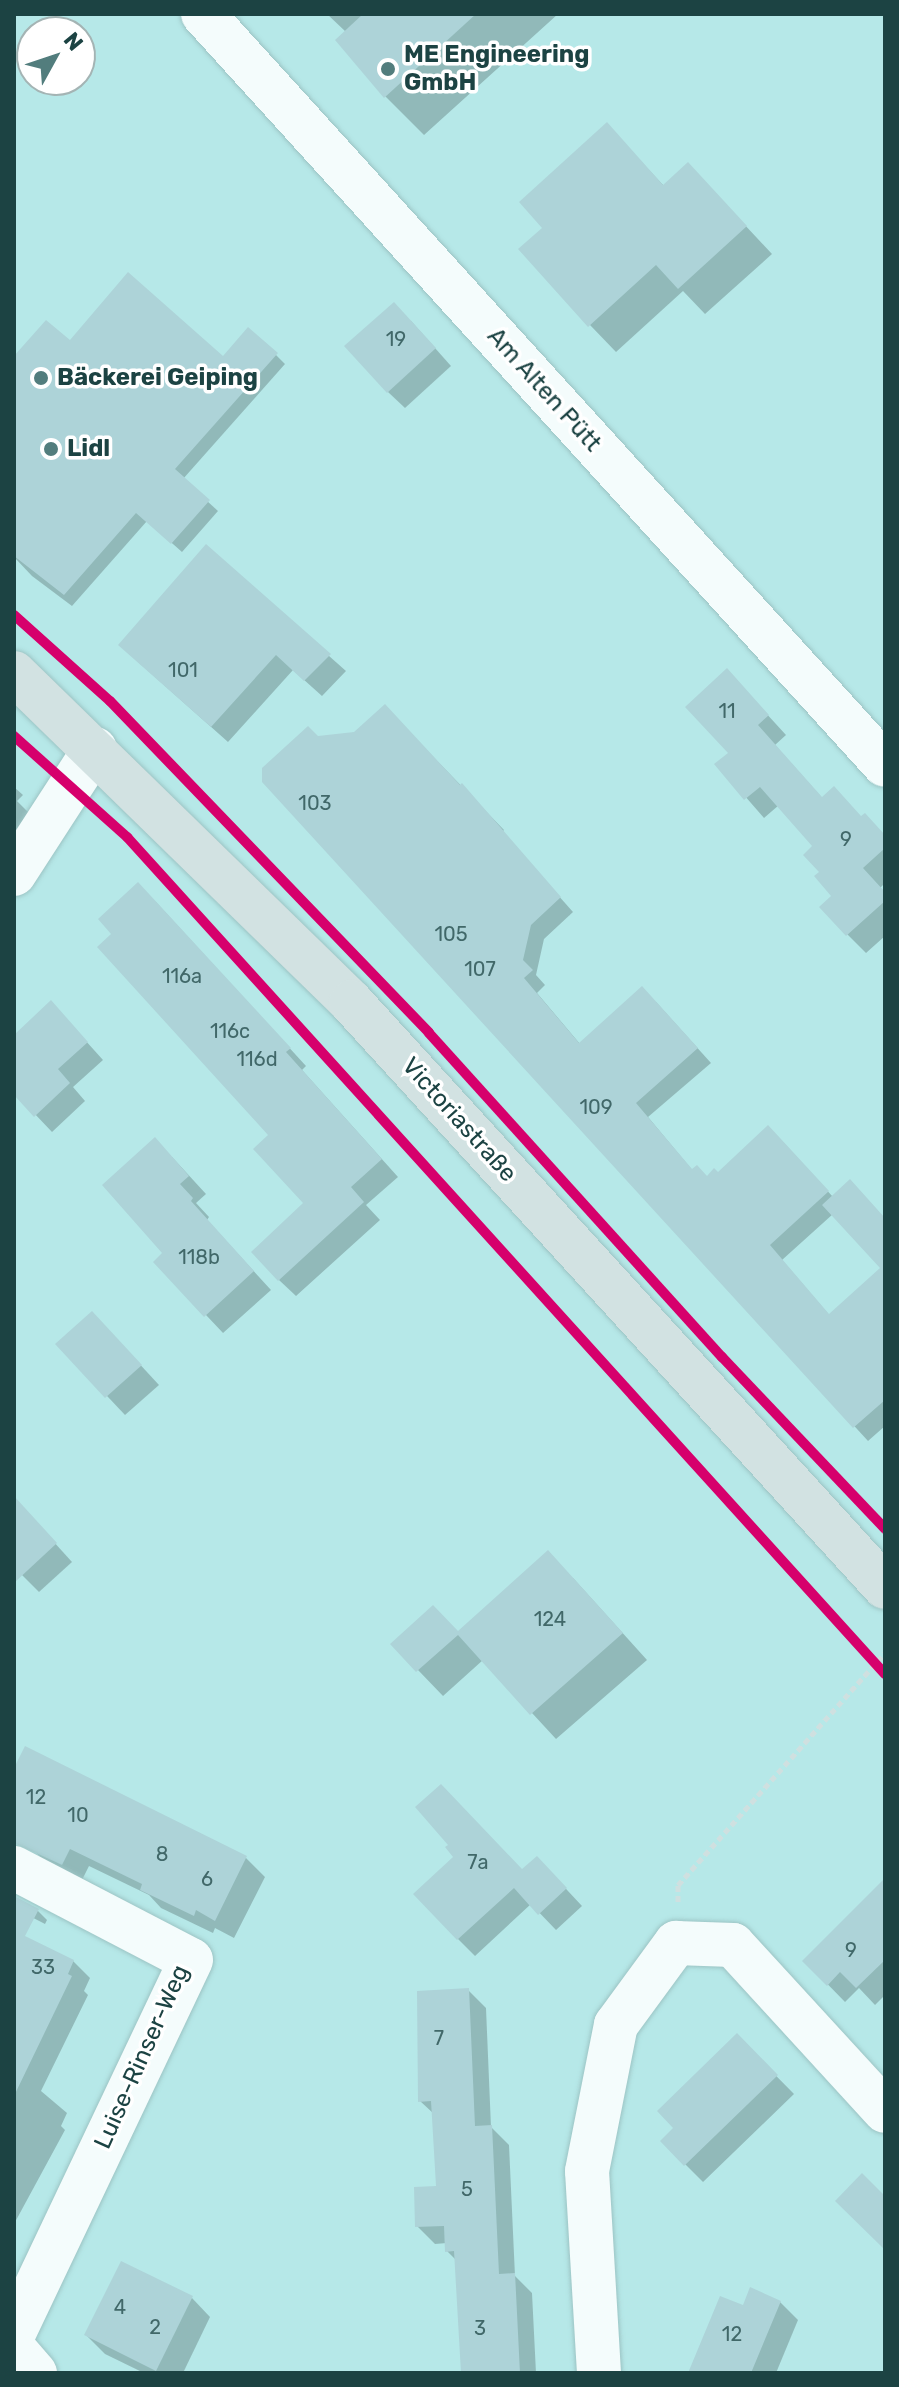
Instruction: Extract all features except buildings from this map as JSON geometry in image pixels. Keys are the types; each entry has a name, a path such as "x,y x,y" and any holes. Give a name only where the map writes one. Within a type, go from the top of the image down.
{"main road":[{"name":"Victoriastraße","path":"14,673 351,1002 885,1587"}],"street":[{"name":"Am Alten Pütt","path":"203,14 885,765"},
{"path":"14,874 95,749"},
{"name":"Luise-Rinser-Weg","path":"14,1868 191,1960 14,2333"},
{"path":"599,2373 587,2171 616,2025 676,1943 733,1945 885,2111"},
{"path":"14,2349 35,2373"}],"path":[{"path":"676,1943 678,1885 885,1653"}],"cycle path":[{"path":"14,615 110,701 429,1033 722,1357 885,1529"},
{"path":"14,736 127,837 885,1674"}],"place":[{"name":"ME Engineering GmbH","path":"388,69"},
{"name":"Bäckerei Geiping","path":"41,378"},
{"name":"Lidl","path":"51,449"}]}
